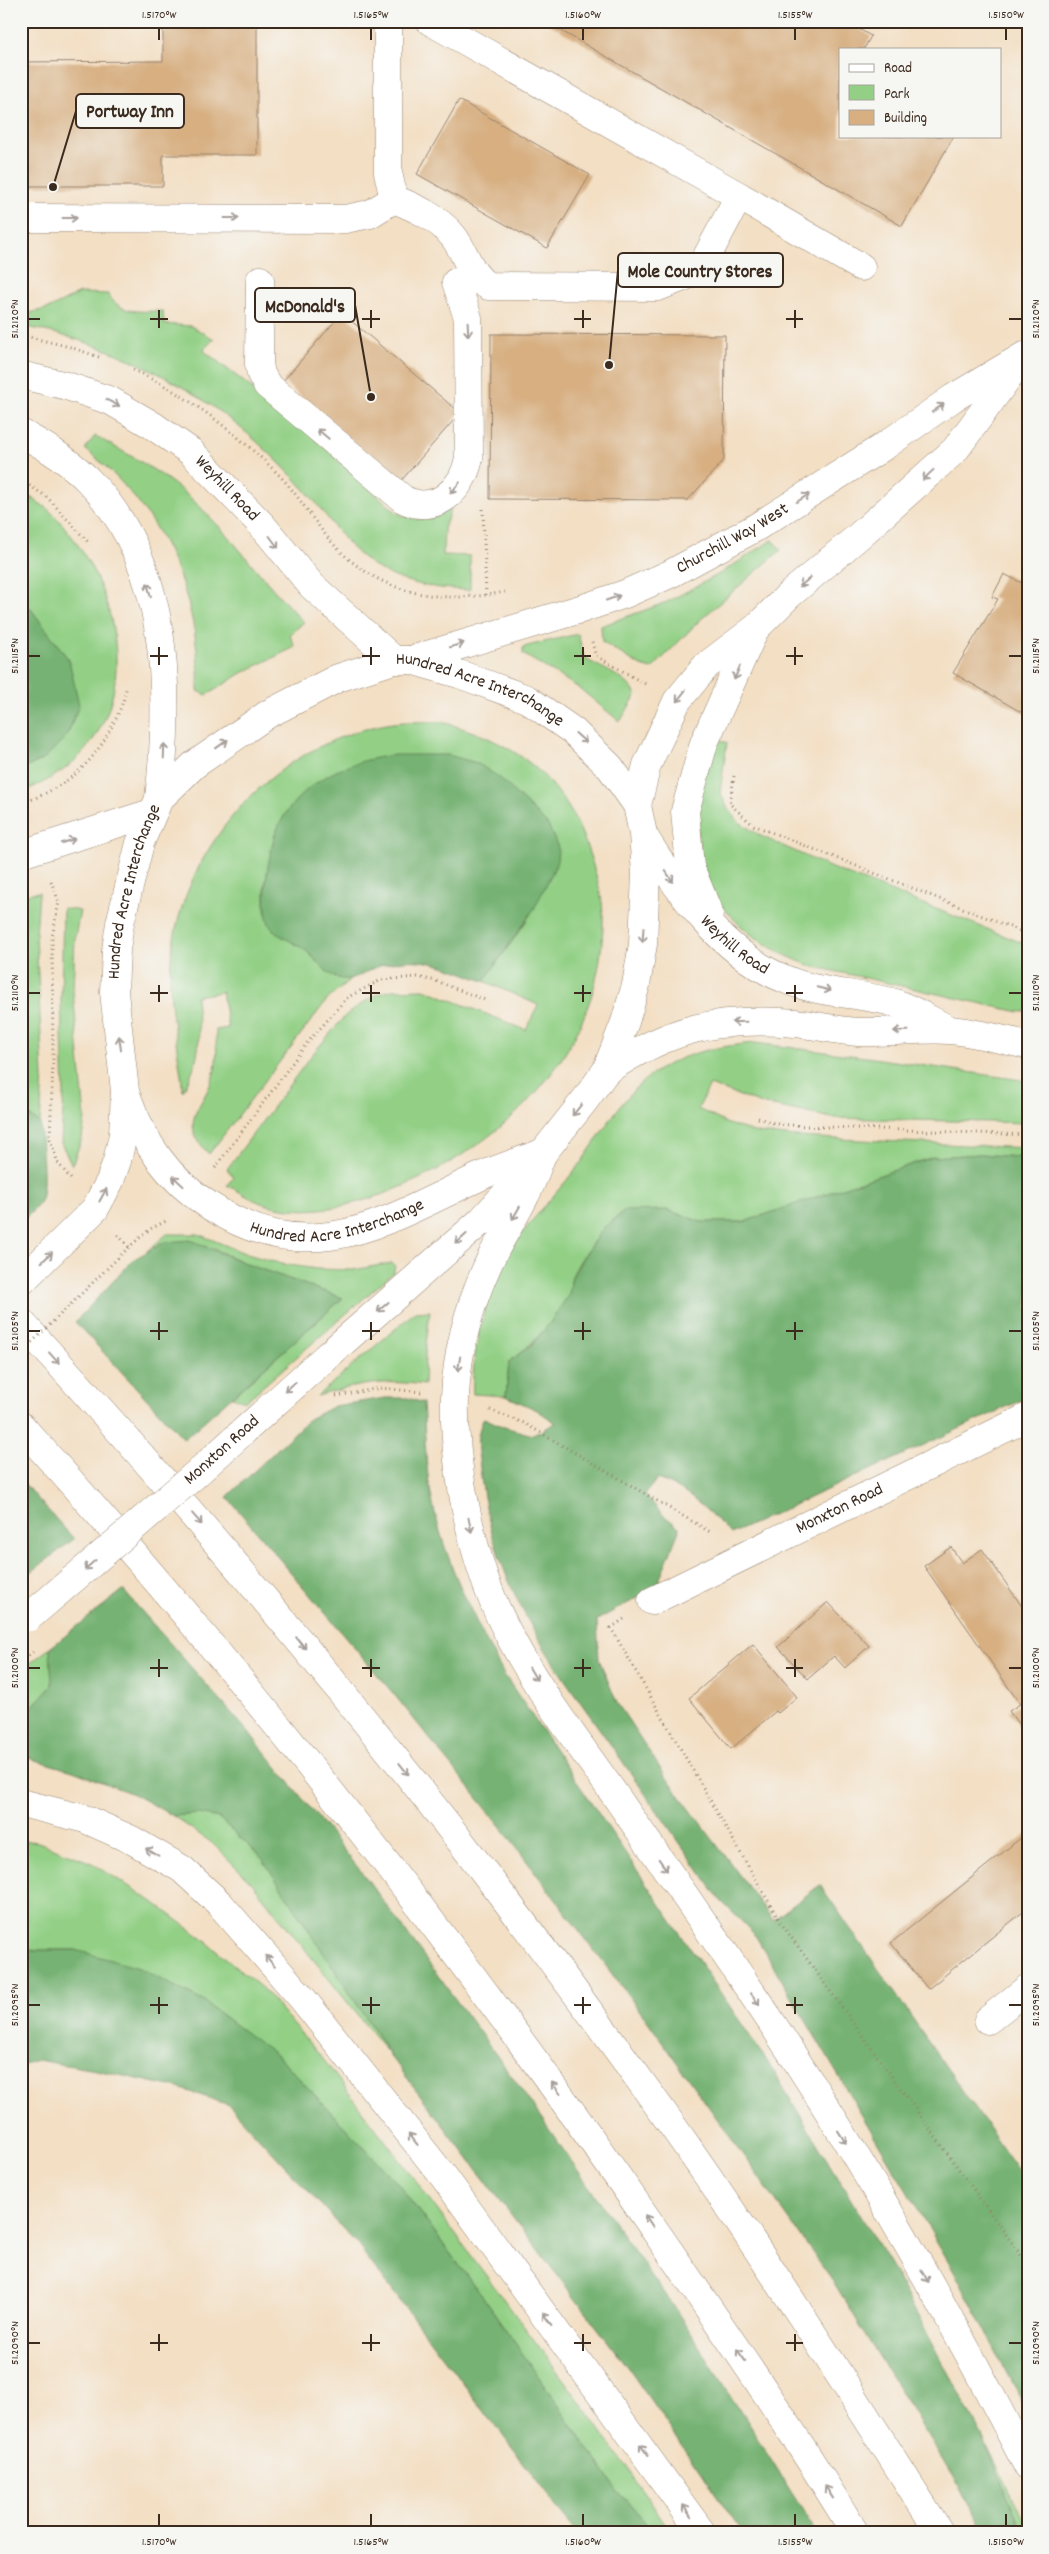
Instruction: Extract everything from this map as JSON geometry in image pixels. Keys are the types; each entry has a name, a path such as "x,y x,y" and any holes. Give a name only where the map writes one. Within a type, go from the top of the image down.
{"main road":[{"path":"388,21 388,173 394,200"},
{"path":"430,21 861,267"},
{"path":"394,200 420,210 441,224 453,237 480,281 488,286 658,287 686,276 705,260 739,196"},
{"path":"21,218 345,219 370,214 394,200"},
{"path":"260,280 259,364 261,374 267,385 403,499 414,505 426,506 451,494 467,470 469,458 468,318 456,282"},
{"name":"Churchill Way West","path":"637,805 647,765 677,701 706,666 756,628 789,595 860,535 955,450 1026,354"},
{"name":"Churchill Way West","path":"402,660 584,608 625,594 670,574 755,528 878,450 953,398 1026,354"},
{"name":"Weyhill Road","path":"21,375 67,386 111,401 152,425 191,452 261,524 312,586 402,660"},
{"path":"21,433 63,458 89,480 120,521 142,564 157,624 163,660 166,712 155,806 21,854"},
{"path":"718,932 690,867 685,811 693,775 704,742 756,628"},
{"name":"Hundred Acre Interchange","path":"21,1282 94,1209 110,1181 122,1135 125,1091 116,1016 114,968 120,923 133,869 155,806 194,765 250,724 338,678 402,660 500,688 527,699 549,713 592,747 615,774 637,805 643,834 646,873 643,944 636,985 625,1022 606,1071 543,1153 481,1221 420,1275"},
{"name":"Weyhill Road","path":"643,834 690,905 734,948 756,964 788,981 895,1004 950,1030"},
{"name":"Weyhill Road","path":"606,1071 638,1050 679,1032 715,1024 743,1022 795,1023 857,1032 950,1030 1028,1045"},
{"name":"Hundred Acre Interchange","path":"125,1091 144,1138 154,1154 173,1177 196,1196 242,1224 293,1237 317,1238 349,1234 417,1209 480,1176 543,1153"},
{"path":"543,1153 526,1194 491,1258 476,1294 464,1331 455,1399 456,1434 469,1522 479,1564 506,1629 550,1702 776,2030 903,2236 972,2358 1028,2467"},
{"name":"Monxton Road","path":"25,1620 196,1474 420,1275"},
{"path":"21,1322 230,1557 341,1690 465,1846 669,2122 766,2264 940,2533"},
{"name":"Monxton Road","path":"652,1601 1028,1417"},
{"path":"21,1426 172,1598 250,1692 353,1820 569,2105 758,2380 855,2533"},
{"path":"21,1803 85,1819 132,1840 182,1869 219,1903 302,1998 444,2177 702,2533"},
{"path":"988,2020 1028,1988"}],"path":[{"path":"21,1353 129,1247 150,1229 173,1217 196,1196 266,1097 317,1030 348,997 381,980 417,977 436,981 485,1000"},
{"path":"758,1118 777,1124 805,1126 1028,1135"},
{"path":"328,1398 380,1388 417,1391 455,1399 524,1423 747,1554"},
{"path":"652,1601 612,1628 781,1923 1028,2266"}],"green space":[{"path":"80,293 108,294 113,301 125,309 163,311 164,324 191,326 214,339 203,350 298,424 396,512 410,518 424,519 438,516 451,508 444,529 443,555 470,556 470,590 446,589 401,579 379,569 359,555 342,537 306,491 263,448 231,420 176,383 146,367 85,342 21,326 21,315 50,308"},
{"path":"95,436 142,462 164,477 185,493 216,523 304,622 290,635 295,647 244,672 207,695 198,691 197,656 193,622 184,588 171,556 155,526 135,498 112,472 85,449"},
{"path":"21,491 51,512 82,550 101,589 113,629 116,669 109,707 92,741 63,770 21,792 21,770 44,759 69,660 21,596"},
{"path":"772,540 781,550 700,620 652,669 641,666 602,642 601,626 667,602 721,573"},
{"path":"21,596 69,660 79,705 67,736 44,759 21,770"},
{"path":"578,634 584,658 620,678 627,683 636,695 619,721 579,688 523,654 523,648 527,646"},
{"path":"442,722 491,739 532,765 549,781 564,800 577,822 595,871 603,914 600,958 591,999 575,1036 553,1071 527,1102 497,1130 462,1155 406,1185 367,1200 346,1205 305,1210 264,1204 227,1185 234,1177 227,1169 311,1056 346,1015 375,995 392,990 424,989 526,1030 538,1005 484,981 525,923 557,863 536,813 517,795 395,755 289,809 275,834 265,884 265,911 273,930 306,950 337,978 351,979 327,1000 209,1154 199,1142 194,1132 193,1122 195,1114 210,1085 215,1068 216,1030 228,1028 222,992 196,996 199,1034 197,1055 183,1091 170,992 171,959 179,916 194,876 216,838 243,804 275,775 311,751 351,734 393,723"},
{"path":"716,738 727,743 720,792 727,807 739,822 761,836 834,869 1028,945 1028,1011 1019,1012 811,966 765,944 746,930 729,914 716,895 706,874 700,850 699,796"},
{"path":"395,755 448,755 477,763 500,778 548,825 558,847 557,863 534,909 484,981 444,966 413,961 400,961 383,965 353,978 338,978 325,970 302,948 274,931 269,923 266,911 266,879 275,834 288,810 300,796 328,775 361,762"},
{"path":"39,892 36,935 43,1077 40,1123 21,1111 21,895"},
{"path":"63,908 80,911 75,937 73,992 85,1118 82,1138 72,1165 61,1143 64,1093 61,1001"},
{"path":"755,1043 1028,1081 1028,1123 832,1118 759,1103 710,1085 698,1109 728,1124 757,1133 797,1137 1028,1148 1028,1158 981,1154 933,1157 744,1222 701,1222 667,1210 604,1227 575,1269 571,1278 569,1295 564,1305 535,1340 509,1362 506,1396 473,1394 473,1376 478,1336 489,1294 505,1257 523,1232 582,1161 626,1098 648,1077 671,1063 694,1054 718,1048"},
{"path":"21,1111 40,1123 43,1173 40,1202 21,1223"},
{"path":"981,1154 1028,1158 1028,1397 731,1534 688,1495 657,1479 645,1494 662,1514 680,1528 656,1588 597,1620 599,1659 617,1703 666,1777 773,1920 820,1885 1028,2185 1028,2413 953,2269 755,1935 720,1900 568,1684 529,1622 512,1589 488,1517 478,1447 479,1433 484,1418 504,1427 533,1435 556,1423 537,1410 506,1396 509,1362 532,1344 549,1324 569,1294 572,1277 582,1259 604,1227 625,1211 667,1210 701,1222 744,1222 933,1157"},
{"path":"167,1234 198,1234 247,1254 282,1264 317,1269 353,1270 392,1263 395,1267 393,1273 246,1401 232,1397 343,1298 249,1265 212,1248 165,1242 146,1252"},
{"path":"191,1240 249,1265 343,1298 184,1439 75,1322 134,1259 165,1242"},
{"path":"430,1311 425,1354 424,1385 410,1383 370,1384 317,1396 415,1312"},
{"path":"385,1398 408,1398 423,1403 429,1483 440,1533 468,1604 503,1673 771,2067 891,2266 981,2434 1023,2533 987,2533 836,2286 649,2023 501,1827 392,1692 227,1497 309,1419 334,1406"},
{"path":"21,1480 74,1539 21,1580"},
{"path":"123,1590 257,1742 367,1879 511,2075 684,2322 817,2533 743,2533 628,2368 392,2058 262,1858 219,1818 199,1814 173,1816 133,1794 73,1771 21,1756 21,1719 52,1685 50,1648"},
{"path":"50,1648 52,1685 21,1719 21,1670"},
{"path":"199,1814 219,1818 262,1858 392,2058 252,1883 212,1843 173,1816"},
{"path":"21,1840 38,1842 92,1863 152,1901 203,1939 263,1989 323,2059 403,2164 587,2411 672,2533 654,2533 617,2490 488,2304 398,2184 280,2058 76,1950 21,1950"},
{"path":"21,1950 76,1950 139,1968 203,2001 280,2058 398,2184 488,2304 617,2490 654,2533 577,2533 356,2243 229,2105 179,2088 96,2070 37,2060 21,2065"},
{"path":"981,2434 1028,2529 1028,2533 1023,2533"}],"building":[{"path":"163,21 257,21 257,155 163,155 163,186 21,186 21,62 163,61"},
{"path":"544,21 845,21 871,36 865,48 839,48 839,138 953,138 902,226"},
{"path":"459,100 590,175 547,248 417,174"},
{"path":"342,313 460,413 400,482 283,381"},
{"path":"491,334 725,335 724,460 688,500 490,499"},
{"path":"1004,574 1028,586 1028,716 953,673 998,599 992,597"},
{"path":"951,1547 962,1563 982,1549 1028,1615 1028,1738 1009,1711 1020,1704 924,1566"},
{"path":"828,1602 869,1646 845,1668 834,1656 808,1679 778,1647"},
{"path":"753,1644 797,1697 778,1713 776,1711 731,1749 689,1698"},
{"path":"1028,1832 1028,1908 928,1989 891,1943"}],"place":[{"name":"Portway Inn","path":"53,187"},
{"name":"Mole Country Stores","path":"609,365"},
{"name":"McDonald's","path":"371,397"}]}
